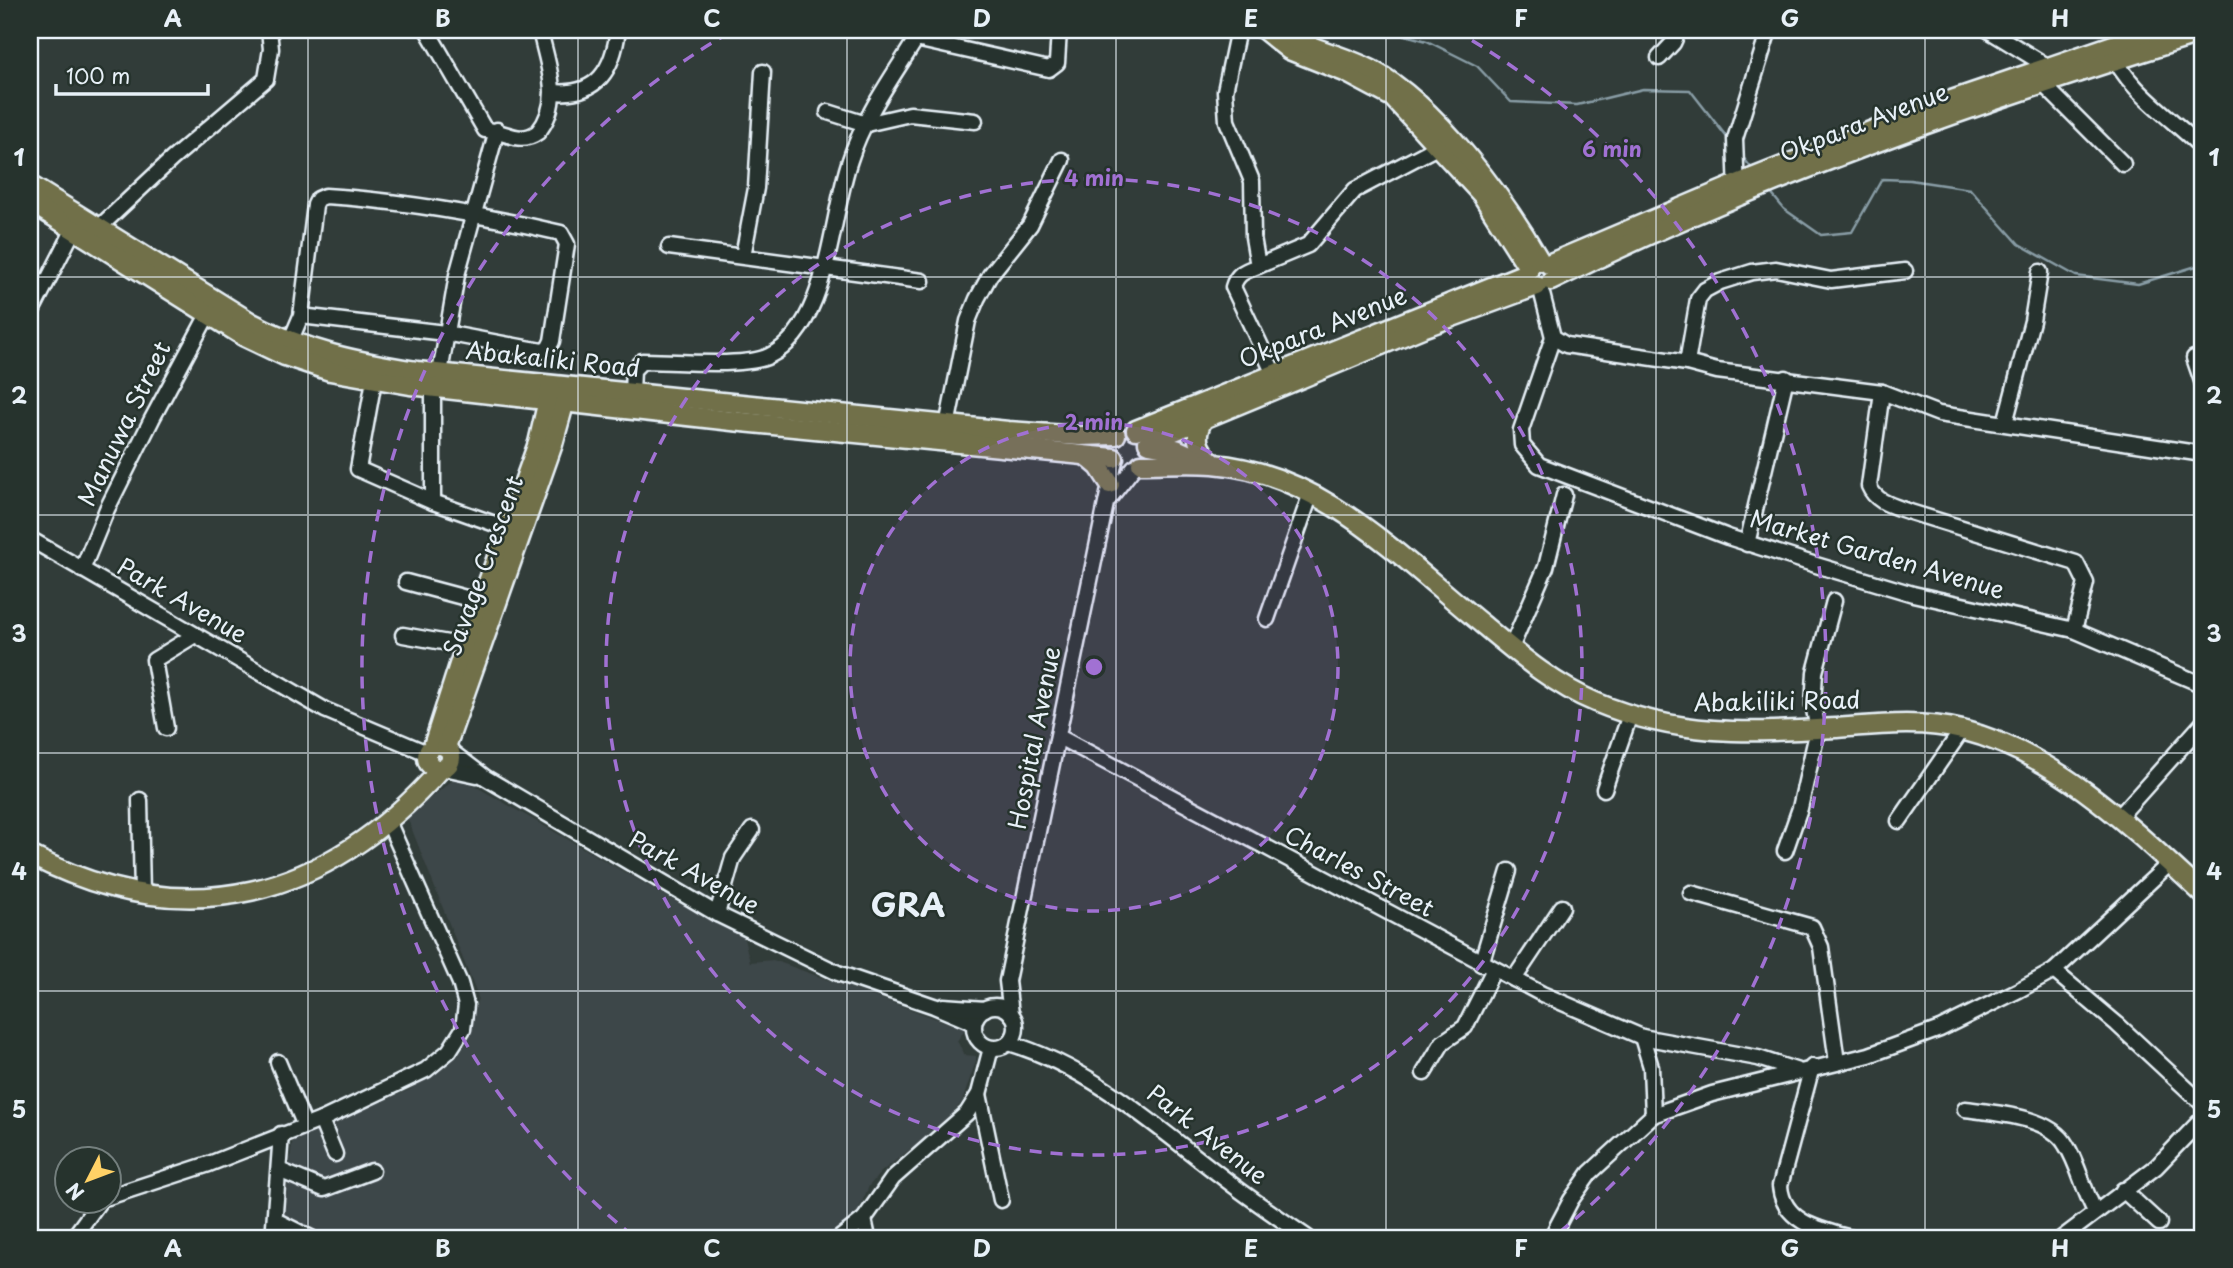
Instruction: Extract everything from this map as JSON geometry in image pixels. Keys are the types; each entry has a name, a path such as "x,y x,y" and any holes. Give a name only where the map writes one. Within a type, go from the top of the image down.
{"main road":[{"path":"1264,30 1289,50 1383,90 1439,146 1482,195 1539,274"},
{"path":"1279,30 1297,40 1355,61 1403,92 1478,171 1539,274"},
{"name":"Okpara Avenue","path":"1144,439 1205,416 1316,365 1754,185 1931,107 2067,68 2112,52 2157,30"},
{"name":"Okpara Avenue","path":"2112,52 2203,33"},
{"name":"Abakaliki Road","path":"30,185 84,228"},
{"name":"Abakaliki Road","path":"30,202 84,228 285,356 330,371 375,373 892,429 947,426 1080,436 1116,435"},
{"name":"Abakaliki Road","path":"211,307 290,342 375,373"},
{"name":"Okpara Avenue","path":"1144,439 1274,374 1316,365"},
{"name":"Abakaliki Road","path":"559,392 632,393 1115,459"},
{"name":"Savage Crescent","path":"457,696 465,646 559,392"},
{"name":"Savage Crescent","path":"438,756 457,696 551,452 559,392"},
{"path":"1205,416 1197,432 1197,441 1211,464"},
{"path":"1127,429 1144,439 1211,464 1124,466 1115,459 1111,444 1116,435 1127,429"},
{"path":"1137,465 1149,454 1144,439"},
{"path":"1086,456 1099,467 1110,484"},
{"name":"Abakiliki Road","path":"1211,464 1261,474 1311,493 1357,522 1511,648 1570,689 1630,715 1700,731 1897,725 1962,730 2037,761 2118,818 2203,894"},
{"path":"30,855 106,886 142,894 202,898 274,886 333,861 388,821 414,795 438,756"}],"street":[{"path":"30,315 84,228 266,79 271,49 269,30"},
{"path":"427,30 485,130 497,130 509,137 534,135 550,113 554,92 540,30"},
{"path":"554,92 572,94 602,77 608,71 618,30"},
{"path":"632,393 633,370 642,361 754,361 778,351 804,325 823,268 850,160 866,124 917,34 1049,69 1057,63 1059,30"},
{"path":"1241,30 1237,34 1225,91 1227,121 1252,181 1253,237 1258,265"},
{"path":"1659,58 1673,43 1679,30"},
{"path":"1754,185 1734,147 1769,30"},
{"path":"1988,30 2044,75 2123,164"},
{"path":"2112,52 2137,87 2203,149"},
{"path":"743,256 756,188 763,72"},
{"path":"828,112 866,124 910,114 975,121"},
{"path":"433,502 437,380 445,333 473,213 497,130"},
{"path":"1274,374 1233,287 1236,278 1242,271 1308,245 1355,190 1439,146"},
{"path":"947,426 968,321 977,299 990,275 1030,225 1062,160"},
{"path":"290,342 301,316 318,199 326,196 384,200 473,213 561,233 567,244 548,349 542,351 445,333 301,316"},
{"path":"669,247 922,281"},
{"path":"1687,363 1698,299 1705,290 1720,282 1752,272 1776,269 1831,280 1905,271"},
{"path":"2005,423 2032,321 2040,272"},
{"path":"1539,274 1553,337 1566,345 1687,363 1717,371 1882,392 1939,414 2203,454"},
{"name":"Manuwa Street","path":"82,570 107,509 211,307"},
{"name":"Market Garden Avenue","path":"1553,337 1521,430 1522,445 1539,465 1748,544 1913,594 2074,630 2203,685"},
{"path":"2194,358 2203,383"},
{"path":"375,373 358,469 433,502 509,528"},
{"path":"1748,544 1786,378"},
{"path":"1882,392 1869,486 1871,492 1883,502 1910,512 2076,563 2086,583 2074,630"},
{"name":"Hospital Avenue","path":"1007,981 1115,459"},
{"path":"1106,503 1137,465"},
{"path":"1267,619 1311,493"},
{"path":"1511,648 1546,568 1564,495"},
{"name":"Park Avenue","path":"30,538 324,710 486,778 717,914 838,973 934,1006"},
{"path":"406,582 481,602"},
{"path":"1785,851 1800,808 1818,729 1812,705 1815,672 1834,601"},
{"path":"166,728 154,660 195,635"},
{"path":"403,635 465,646"},
{"path":"1604,789 1630,715"},
{"path":"2118,818 2203,723"},
{"path":"1899,821 1962,730"},
{"name":"Charles Street","path":"1059,737 1488,966 1643,1037 1805,1069"},
{"path":"140,800 142,894"},
{"path":"122,1192 209,1164 321,1120 426,1070 449,1051 463,1029 466,1005 460,983 388,821"},
{"path":"717,914 733,858 752,830"},
{"path":"1551,1238 1571,1200 1590,1173 1653,1115 1712,1094 1869,1055 1940,1028 2054,971 2170,863"},
{"path":"1424,1073 1443,1042 1465,1027 1488,966 1509,871"},
{"path":"1691,893 1812,927 1821,947 1837,1062"},
{"path":"1514,979 1562,907"},
{"path":"2054,971 2118,1024 2203,1104"},
{"path":"974,1023 1007,981"},
{"path":"991,1048 1013,1038 1007,981"},
{"path":"934,1006 1000,1007 1011,1014"},
{"path":"934,1006 974,1023"},
{"path":"974,1023 978,1040 991,1048"},
{"path":"1643,1037 1651,1067 1653,1115"},
{"name":"Park Avenue","path":"1013,1038 1121,1097 1221,1177 1308,1238"},
{"path":"840,1238 864,1220 893,1178 956,1125 979,1094 991,1048"},
{"path":"278,1062 304,1126"},
{"path":"1805,1069 1780,1186 1788,1212 1811,1233 1851,1238"},
{"path":"979,1094 1001,1200"},
{"path":"1965,1109 2017,1116 2047,1128 2062,1139 2095,1211"},
{"path":"2062,1238 2079,1233 2095,1211 2156,1167 2203,1118"},
{"path":"321,1120 335,1153"},
{"path":"273,1238 281,1134"},
{"path":"279,1170 324,1189 372,1171"},
{"path":"2123,1191 2159,1223"},
{"path":"73,1238 89,1216"},
{"path":"275,1220 311,1238"},
{"path":"864,1220 867,1238"}],"shaded area":[{"path":"454,779 468,782 680,904 743,935 750,962 773,960 965,1029 957,1041 965,1055 976,1056 976,1061 962,1102 943,1124 881,1172 869,1186 858,1211 826,1238 329,1238 284,1216 292,1143 296,1137 409,1090 457,1057 468,1038 478,997 407,817"}],"waterway":[{"path":"1387,30 1427,41 1477,66 1511,102 1577,105 1643,89 1690,90 1729,140"},
{"path":"1742,156 1753,170"},
{"path":"1770,192 1784,209 1821,235 1852,232 1882,179 1910,180 1970,189 2019,244 2076,276 2138,284 2203,264"}],"district":[{"name":"GRA","path":"908,906"}]}
